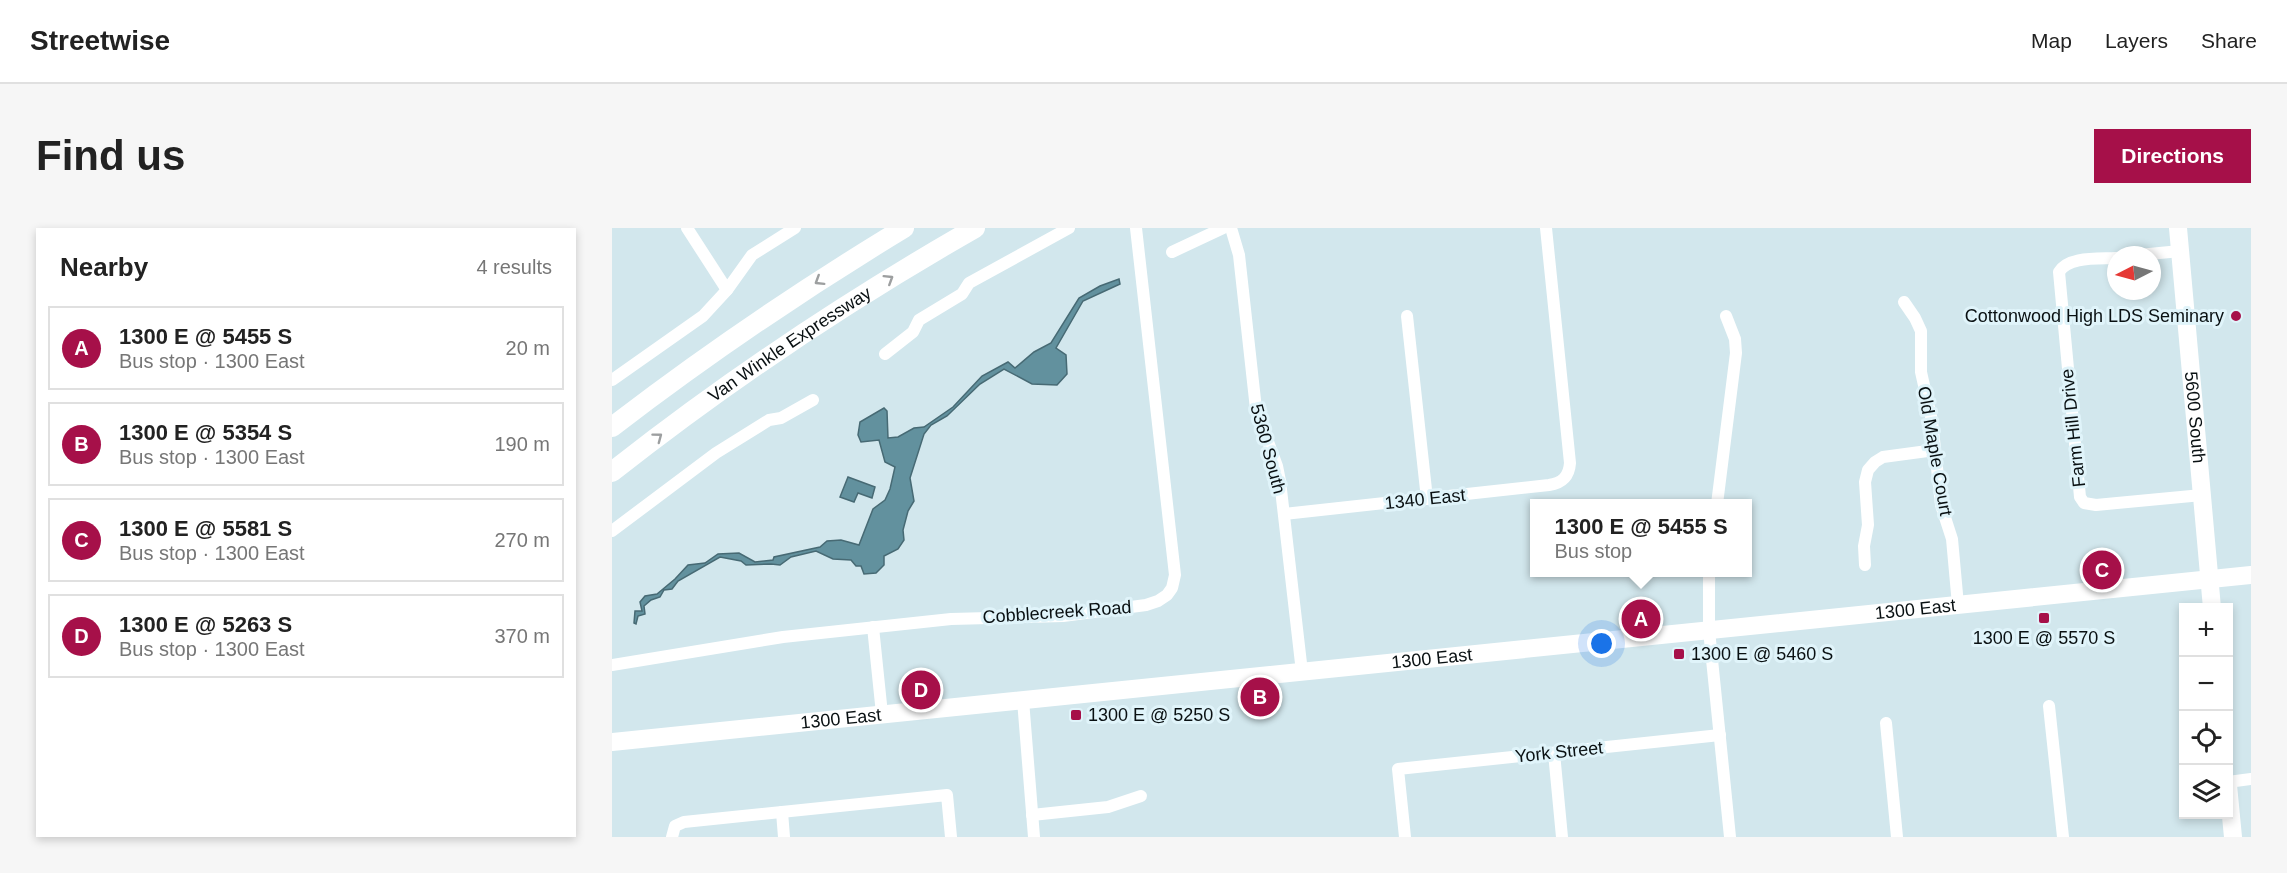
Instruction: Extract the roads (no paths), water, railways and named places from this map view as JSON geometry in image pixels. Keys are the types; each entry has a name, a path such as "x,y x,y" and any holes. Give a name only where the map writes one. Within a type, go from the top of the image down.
{"main road":[{"name":"Van Winkle Expressway","path":"612,427 725,344 904,228"},
{"name":"Van Winkle Expressway","path":"612,472 771,356 888,280 975,228"},
{"name":"5600 South","path":"2178,228 2212,603"},
{"name":"1300 East","path":"612,742 2251,575"},
{"path":"2232,819 2233,837"}],"street":[{"path":"687,228 727,290"},
{"path":"612,380 703,316 727,290 752,255 795,228"},
{"path":"885,354 913,332 919,320 962,294 969,283 1069,228"},
{"name":"Cobblecreek Road","path":"612,665 743,642 951,619 1035,618 1105,611 1153,603 1163,599 1170,591 1175,579 1175,566 1136,228"},
{"path":"1172,252 1223,228"},
{"name":"5360 South","path":"1231,228 1239,255 1256,409 1277,466 1302,672"},
{"name":"1340 East","path":"1284,514 1549,485 1564,479 1570,469 1570,463 1546,228"},
{"path":"2161,252 2180,250"},
{"name":"Farm Hill Drive","path":"2107,259 2072,262 2061,269 2059,281 2078,493 2082,501 2096,506 2202,495"},
{"name":"Old Maple Court","path":"1904,302 1921,331 1921,372 1931,414 1941,505 1952,539 1958,604"},
{"path":"1407,316 1427,499"},
{"path":"1718,499 1736,353 1735,339 1726,316"},
{"path":"612,531 716,453 769,420 781,418 813,400"},
{"path":"1865,565 1864,546 1868,521 1865,482 1868,470 1875,462 1883,458 1935,450"},
{"path":"1709,577 1709,630 1730,837"},
{"path":"873,627 882,714"},
{"path":"1023,700 1034,837"},
{"path":"2049,706 2063,837"},
{"path":"1886,723 1898,837"},
{"name":"York Street","path":"1405,837 1398,769 1720,735"},
{"path":"1554,753 1562,837"},
{"path":"2233,782 2251,779"},
{"path":"674,832 684,822 947,795 951,837"},
{"path":"1032,815 1108,807 1141,796"},
{"path":"782,812 784,837"}],"water":[{"path":"1119,279 1120,284 1083,301 1056,348 1066,355 1067,374 1057,385 1032,384 1004,369 980,384 947,416 931,425 924,434 910,478 914,501 908,511 903,530 904,540 898,549 884,556 884,565 876,573 864,574 861,566 856,566 851,560 833,559 816,551 791,557 780,565 746,565 741,561 720,557 678,581 672,589 664,590 660,597 644,606 645,614 638,616 636,624 634,623 635,611 642,611 640,602 645,596 657,594 688,565 705,563 718,554 739,553 755,562 773,560 774,557 820,547 827,541 841,540 859,545 873,509 885,500 895,467 885,462 879,440 861,442 858,435 860,422 884,408 887,411 888,438 898,437 914,428 924,427 953,407 982,376 1008,362 1015,368 1034,352 1051,343 1079,298 1100,286"},
{"path":"848,477 875,487 872,498 858,493 854,502 840,497"}],"place":[{"name":"Cottonwood High LDS Seminary","path":"2236,316"},
{"name":"1300 E @ 5581 S","path":"2102,570"},
{"name":"1300 E @ 5570 S","path":"2044,618"},
{"name":"1300 E @ 5455 S","path":"1641,619"},
{"name":"1300 E @ 5460 S","path":"1679,654"},
{"name":"1300 E @ 5263 S","path":"921,690"},
{"name":"1300 E @ 5354 S","path":"1260,697"},
{"name":"1300 E @ 5250 S","path":"1076,715"}]}
